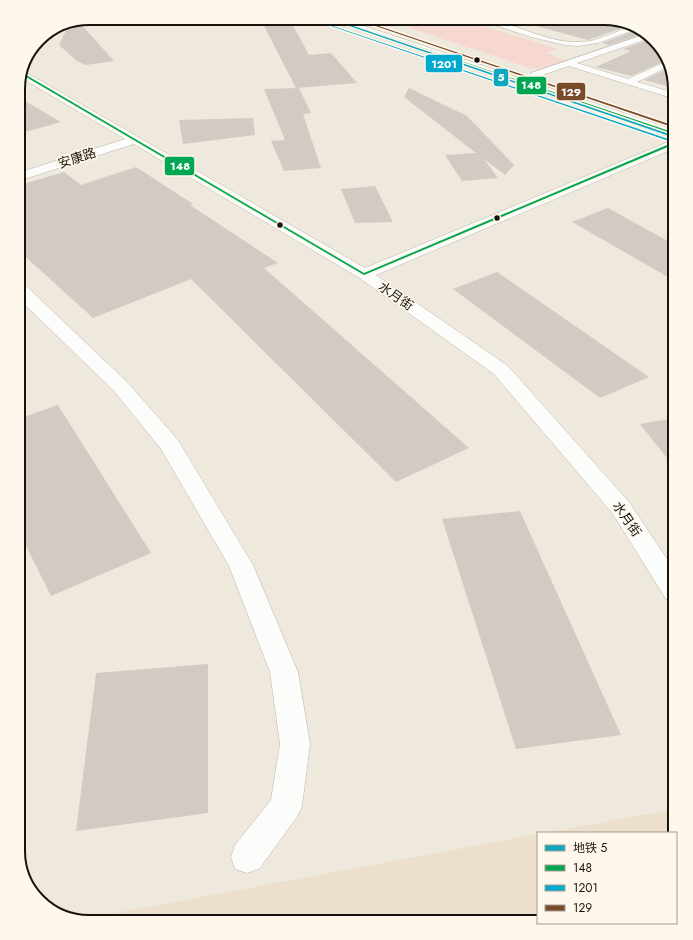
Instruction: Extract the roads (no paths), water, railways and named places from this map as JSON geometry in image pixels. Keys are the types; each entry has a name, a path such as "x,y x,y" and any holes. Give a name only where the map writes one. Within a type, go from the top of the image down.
{"street":[{"path":"352,25 668,132"},
{"path":"386,25 668,121"},
{"name":"水月街","path":"26,76 364,274 501,370 621,508 668,581"},
{"name":"安康路","path":"25,175 135,140"},
{"path":"364,274 668,146"},
{"path":"25,295 121,387 170,445 241,565 276,651 284,672 295,744 286,806 247,857"}],"lane":[{"path":"501,25 553,40 580,44 594,42 628,30"},
{"path":"534,75 642,38"},
{"path":"569,63 668,94"},
{"path":"629,82 663,66"}],"metro line":[{"name":"5","path":"347,25 668,135"}]}
